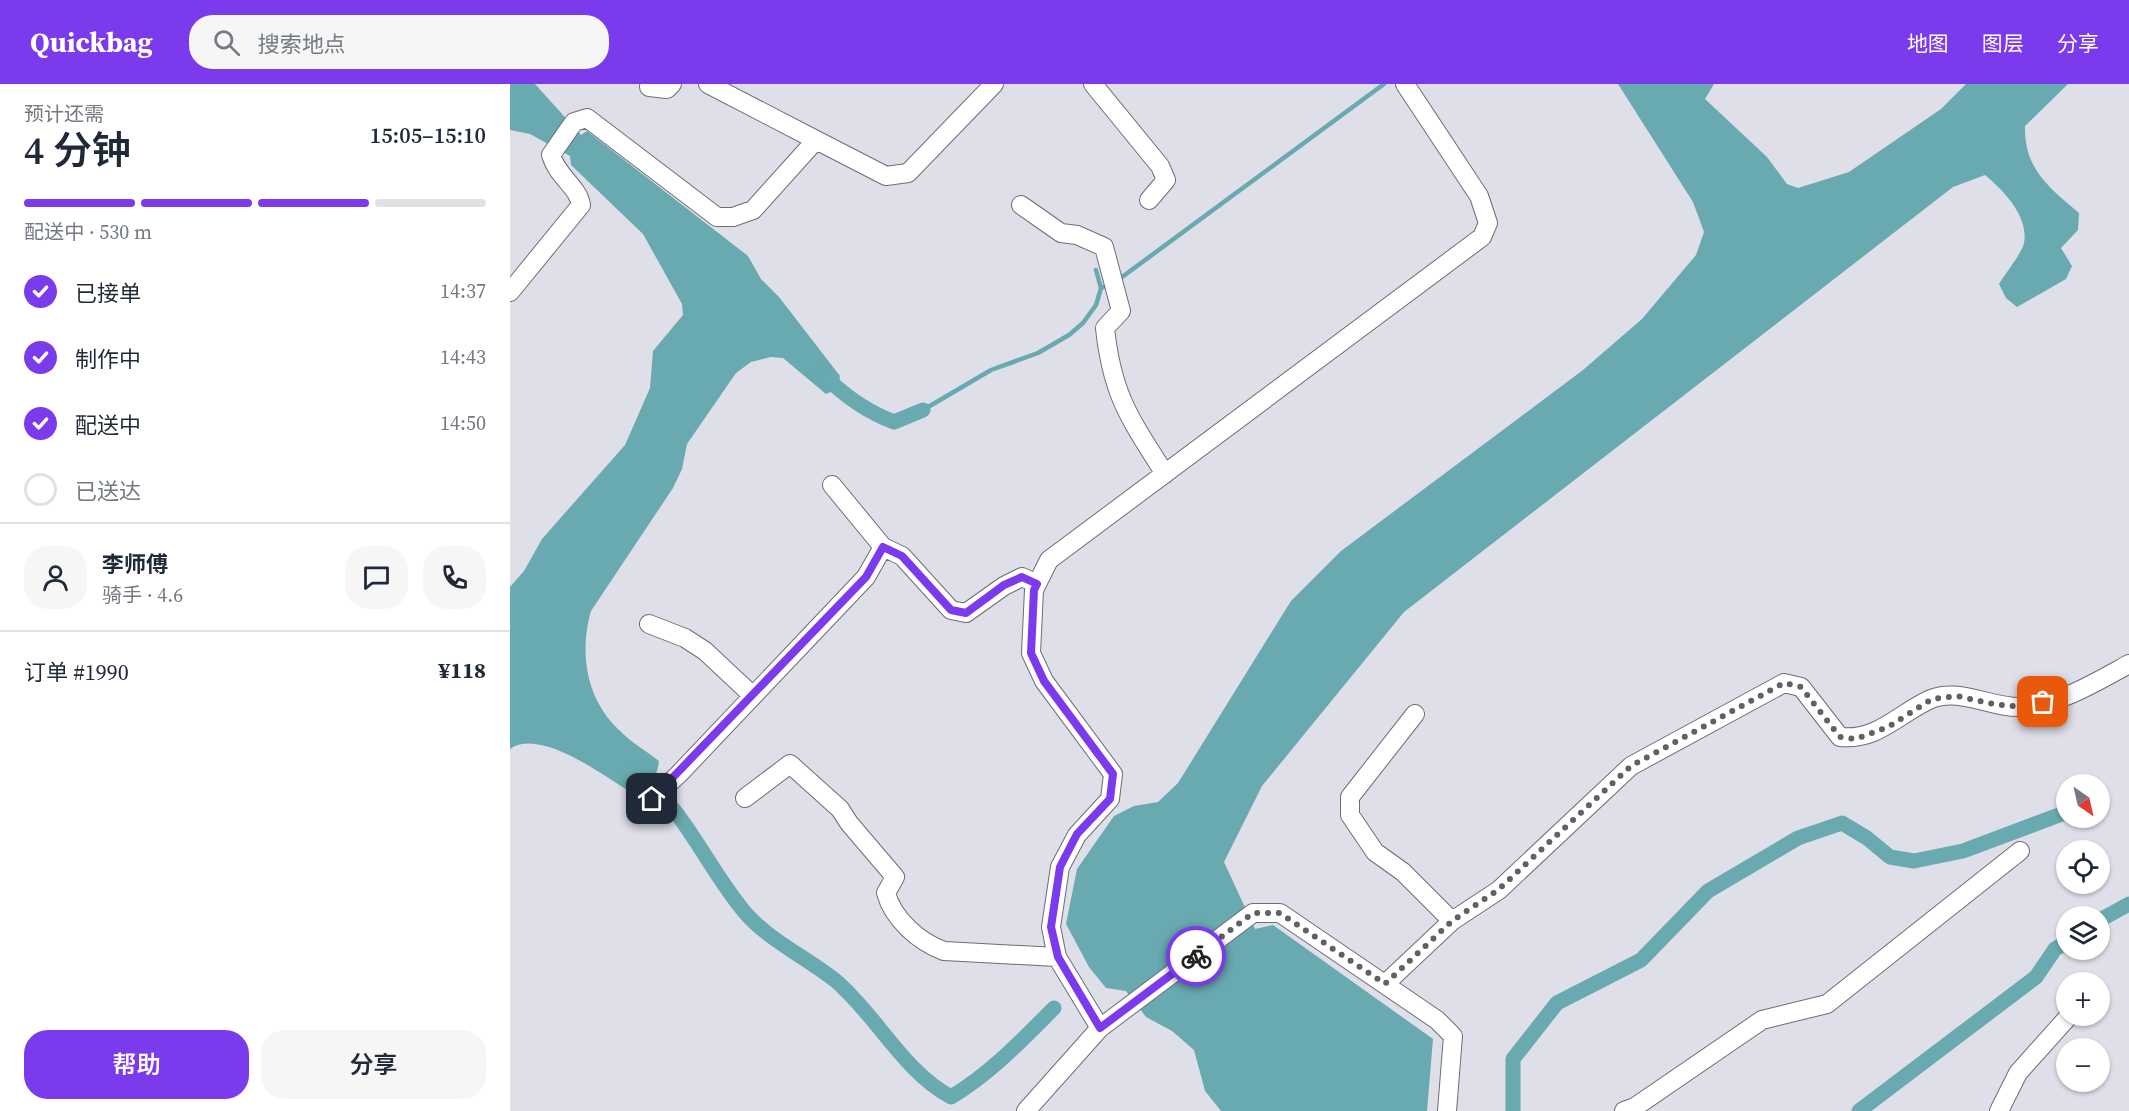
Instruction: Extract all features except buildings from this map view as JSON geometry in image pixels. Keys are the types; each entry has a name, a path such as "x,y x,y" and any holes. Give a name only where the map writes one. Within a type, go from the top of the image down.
{"street":[{"path":"649,87 667,89 672,84"},
{"path":"708,84 886,176 908,173 994,84"},
{"path":"1093,84 1160,166 1166,180 1149,200"},
{"path":"1100,1028 1058,957 1051,927 1060,867 1077,834 1110,799 1113,774 1044,681 1031,653 1034,590 1050,560 1482,237 1488,223 1479,196 1406,84"},
{"path":"510,292 581,205 579,194 556,171 551,155 574,122 587,118 717,217 733,217 753,210 816,140"},
{"path":"1021,205 1061,233 1077,235 1104,247 1121,311 1105,328 1113,382 1125,412 1165,474"},
{"path":"832,485 883,547 902,556 951,610 966,613 1004,585 1022,577 1037,584"},
{"path":"638,812 678,775 866,577 883,547"},
{"path":"649,624 685,638 705,651 753,696"},
{"path":"1385,984 1452,921 1498,890 1631,766 1784,683 1801,687 1840,737 1856,739 1888,727 1932,699 1957,696 1993,704 2023,707 2063,696 2129,664"},
{"path":"1415,714 1350,797 1350,815 1375,852 1403,872 1452,921"},
{"path":"745,798 790,765 840,809 849,824 895,877 886,893 891,910 928,945 944,951 1058,957"},
{"path":"1624,1111 1635,1107 1762,1020 1827,1004 2020,850"},
{"path":"1026,1111 1100,1028 1253,913 1280,913 1437,1020 1453,1036 1447,1111"},
{"path":"1999,1111 2018,1073 2060,1026"}],"water":[{"path":"510,84 535,84 581,135 587,131 748,256 761,279 779,297 840,376 838,389 826,394 783,358 771,357 751,362 736,373 687,444 682,469 673,488 591,611 587,627 586,658 592,689 607,717 622,733 659,761 653,779 641,788 627,790 587,764 537,744 522,744 510,749 510,587 524,571 542,539 625,445 650,388 653,351 683,315 682,304 643,234 571,165 570,156 530,134 510,130"},
{"path":"1618,84 1714,84 1705,99 1767,157 1787,184 1798,188 1849,172 1941,109 1966,84 2068,84 2025,126 2029,154 2040,176 2079,213 2078,230 2061,248 2072,266 2066,279 2017,307 2006,298 1999,284 2023,247 2023,223 2019,214 2007,196 1985,175 1953,187 1404,612 1262,786 1224,862 1255,929 1273,925 1433,1039 1427,1111 1221,1111 1205,1091 1194,1050 1172,1031 1146,1017 1126,991 1106,988 1089,967 1066,924 1077,869 1114,816 1134,806 1158,802 1178,783 1291,601 1341,551 1583,370 1642,319 1696,255 1704,232 1693,202"}],"waterway":[{"path":"1118,280 1384,84"},
{"path":"923,410 991,370 1038,353 1069,335 1083,323 1096,305 1101,288 1096,270"},
{"path":"1101,288 1111,284"},
{"path":"823,374 856,402 894,422 923,410"},
{"path":"636,772 652,785 679,817 749,917 772,937 836,981 865,1010 904,1058 934,1086 951,1097 992,1067 1054,1008"},
{"path":"1513,1111 1513,1059 1557,1003 1641,960 1708,891 1798,838 1842,823 1867,838 1890,857 1914,861 1963,851 2056,816"},
{"path":"2110,914 2129,904"},
{"path":"1859,1111 2036,977 2056,948"}],"way so far":[{"path":"1196,956 1253,913 1280,913 1385,984 1452,921 1498,890 1631,766 1784,683 1801,687 1840,737 1856,739 1888,727 1932,699 1957,696 1993,704 2023,707 2043,702"}],"route":[{"path":"652,799 678,775 866,577 883,547 902,556 951,610 966,613 1004,585 1022,577 1037,584 1034,590 1031,653 1044,681 1113,774 1110,799 1077,834 1060,867 1051,927 1058,957 1100,1028 1196,956"}]}
